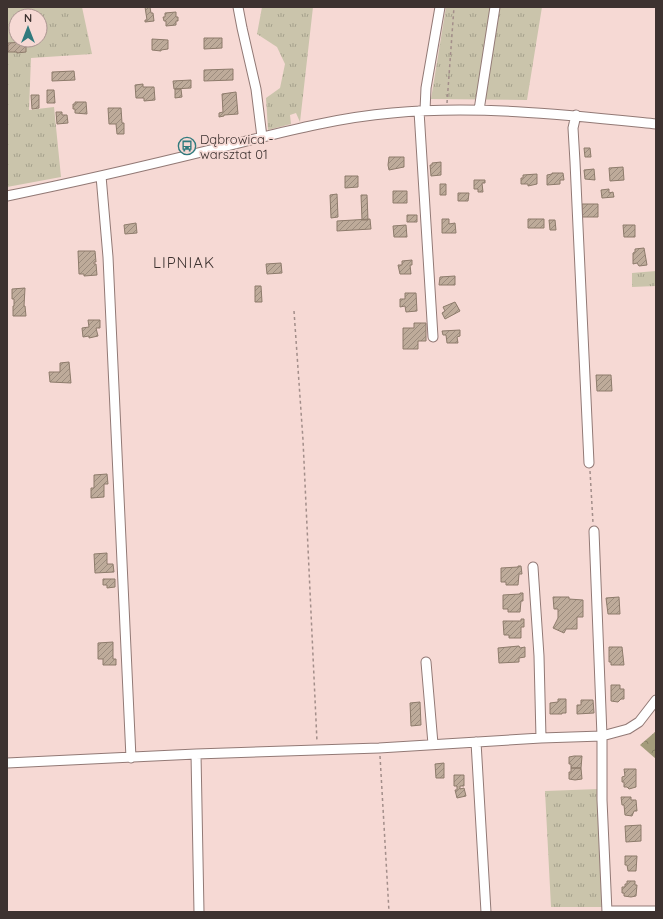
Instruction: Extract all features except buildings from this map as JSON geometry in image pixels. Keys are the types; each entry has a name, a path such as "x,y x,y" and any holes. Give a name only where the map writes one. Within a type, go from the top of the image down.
{"street":[{"path":"238,7 256,89 262,137"},
{"path":"433,337 422,111 440,7"},
{"path":"478,110 495,7"},
{"path":"7,196 101,176 262,137 356,117 392,112 478,110 576,115 656,124"},
{"path":"576,115 573,128 574,155 590,463"},
{"path":"101,176 108,257 130,758"},
{"path":"594,530 607,911 656,911"},
{"path":"534,567 539,656 541,738"},
{"path":"426,662 433,744"},
{"path":"7,763 196,754 379,748 541,738 602,736 628,729 639,722 656,700"},
{"path":"476,742 486,912"},
{"path":"196,754 199,912"}],"path":[{"path":"446,110 454,7"},
{"path":"294,311 302,433 317,750"},
{"path":"590,463 594,530"},
{"path":"379,748 389,912"}],"green space":[{"path":"7,7 82,7 92,54 31,58 29,110 54,107 61,177 7,187"},
{"path":"262,7 313,7 300,122 296,113 290,115 291,124 268,130 266,98 280,88 285,64 277,47 257,34"},
{"path":"446,7 542,7 527,100 431,99"},
{"path":"656,271 656,286 632,287 632,273"},
{"path":"655,732 656,733 656,759 640,745"},
{"path":"599,789 605,907 551,907 545,791"}],"place":[{"name":"Dąbrowica - warsztat 01","path":"187,146"}],"district":[{"name":"LIPNIAK","path":"184,262"}]}
